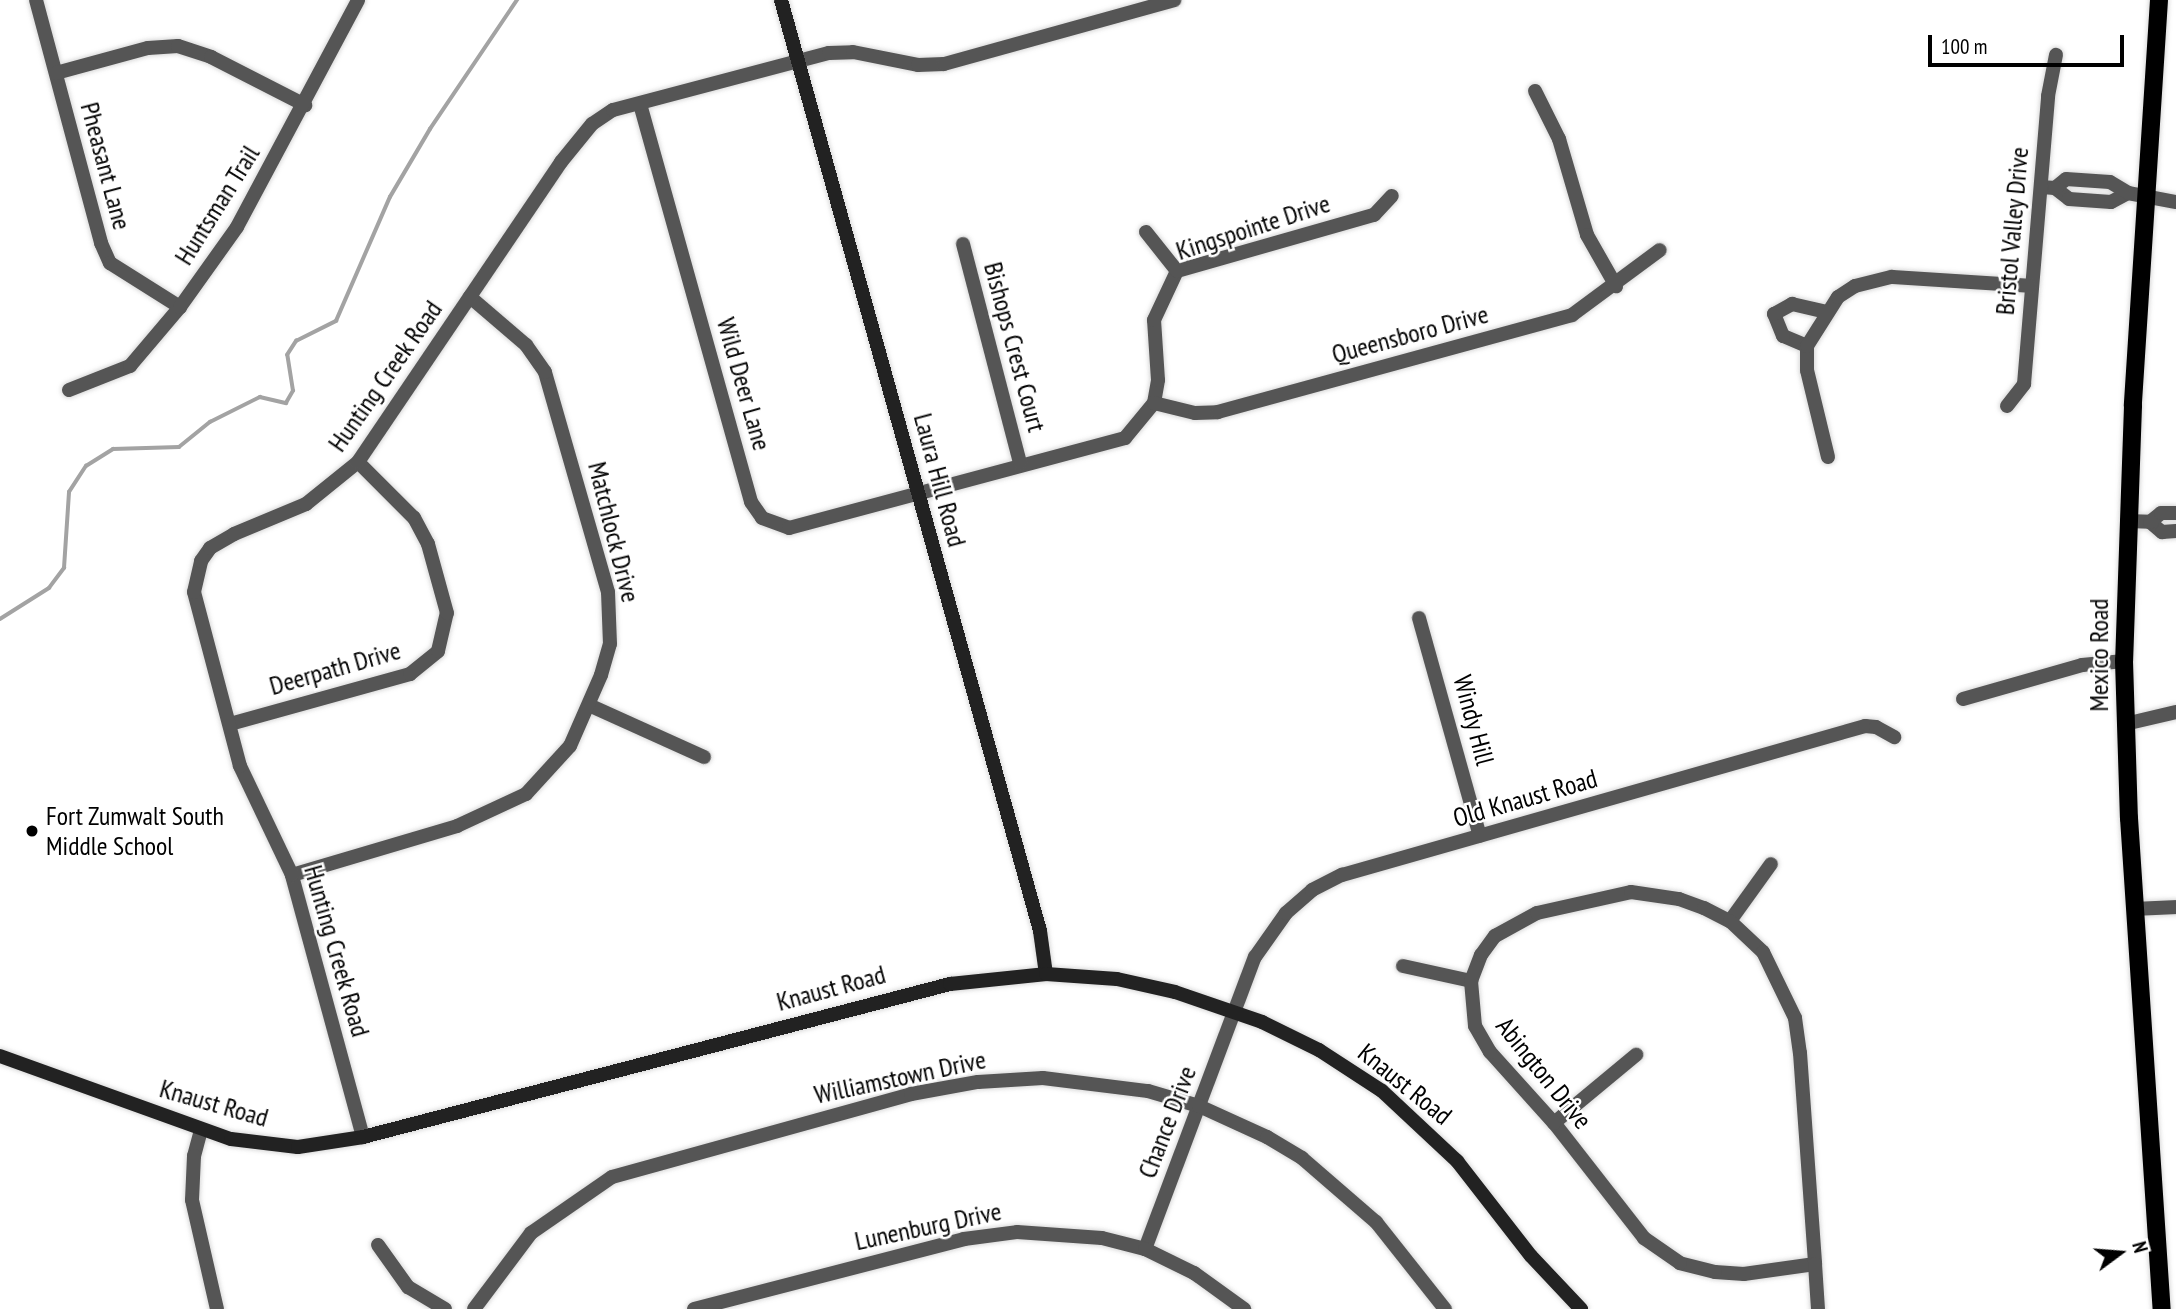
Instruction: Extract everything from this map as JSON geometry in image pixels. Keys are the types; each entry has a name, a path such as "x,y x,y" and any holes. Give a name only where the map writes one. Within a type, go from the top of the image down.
{"main road":[{"name":"Laura Hill Road","path":"781,0 1040,931 1046,974"},
{"name":"Mexico Road","path":"2159,0 2137,195 2124,661 2135,909 2162,1309"},
{"name":"Knaust Road","path":"0,1056 201,1130 283,1147 363,1137 912,992 1046,974 1094,975 1146,984 1235,1012 1319,1050 1412,1114 1457,1161 1531,1256 1581,1309"}],"street":[{"name":"Pheasant Lane","path":"36,0 101,243 110,262 180,307"},
{"name":"Huntsman Trail","path":"69,390 130,366 180,307 237,227 305,105 358,0"},
{"name":"Hunting Creek Road","path":"363,1137 292,875 240,766 194,592 201,561 210,548 234,534 306,504 358,462 590,126 614,110 799,61 853,52 907,63 944,64 1174,0"},
{"path":"56,73 148,48 178,46 211,57 305,105"},
{"name":"Bristol Valley Drive","path":"2007,406 2024,384 2030,285 2048,187 2056,55"},
{"path":"1535,91 1559,139 1587,235 1616,286"},
{"name":"Wild Deer Lane","path":"639,104 751,502 762,518 776,526 803,528 918,494"},
{"path":"2048,187 2069,199 2111,202 2137,195 2176,202"},
{"name":"Kingspointe Drive","path":"1154,403 1158,380 1154,320 1177,271 1374,215 1392,196"},
{"path":"1146,232 1177,271"},
{"name":"Bishops Crest Court","path":"963,244 1020,463"},
{"name":"Queensboro Drive","path":"1154,403 1195,413 1218,412 1572,315 1616,286 1660,250"},
{"path":"1828,457 1807,370 1807,346 1826,312 1855,286 1892,277 2030,285"},
{"name":"Matchlock Drive","path":"292,875 457,826 512,802 564,755 591,706 610,644 608,592 561,422 537,357 470,297"},
{"path":"1807,346 1783,335 1774,314 1779,308 1792,304 1826,312"},
{"path":"918,494 1020,463 1125,438 1154,403"},
{"name":"Deerpath Drive","path":"230,724 410,674 438,650 447,613 428,544 414,518 358,462"},
{"path":"2150,522 2161,513 2176,513"},
{"path":"2127,521 2150,522 2162,532 2176,531"},
{"name":"Windy Hill","path":"1419,618 1480,836"},
{"path":"1963,699 2082,665 2124,661"},
{"path":"591,706 704,757"},
{"path":"2125,724 2176,712"},
{"name":"Old Knaust Road","path":"1235,1012 1255,957 1298,900 1342,875 1865,726 1876,727 1894,737"},
{"path":"1730,921 1771,864"},
{"path":"1403,966 1471,981 1481,954 1513,924 1606,895 1631,892 1679,899 1730,921 1763,952 1795,1018 1818,1309"},
{"path":"2135,909 2176,907"},
{"name":"Abington Drive","path":"1471,981 1475,1026 1490,1052 1554,1122 1644,1238 1673,1259 1693,1268 1744,1274 1815,1265"},
{"name":"Chance Drive","path":"1145,1249 1235,1012"},
{"path":"1554,1122 1636,1055"},
{"name":"Williamstown Drive","path":"474,1309 513,1253 552,1215 612,1177 671,1157 911,1094 978,1082 1097,1082 1199,1106 1267,1137 1340,1188 1384,1231 1445,1309"},
{"path":"201,1130 191,1175 192,1200 217,1309"},
{"name":"Lunenburg Drive","path":"694,1309 964,1238 1060,1233 1145,1249 1194,1273 1244,1309"},
{"path":"378,1245 408,1287 445,1309"}],"waterway":[{"path":"0,619 49,588 64,568 69,492 86,466 113,449 179,447 210,422 260,397 286,403 293,391 287,355 296,341 336,321 390,197 430,129 517,0"}],"place":[{"name":"Fort Zumwalt South Middle School","path":"32,831"}]}
